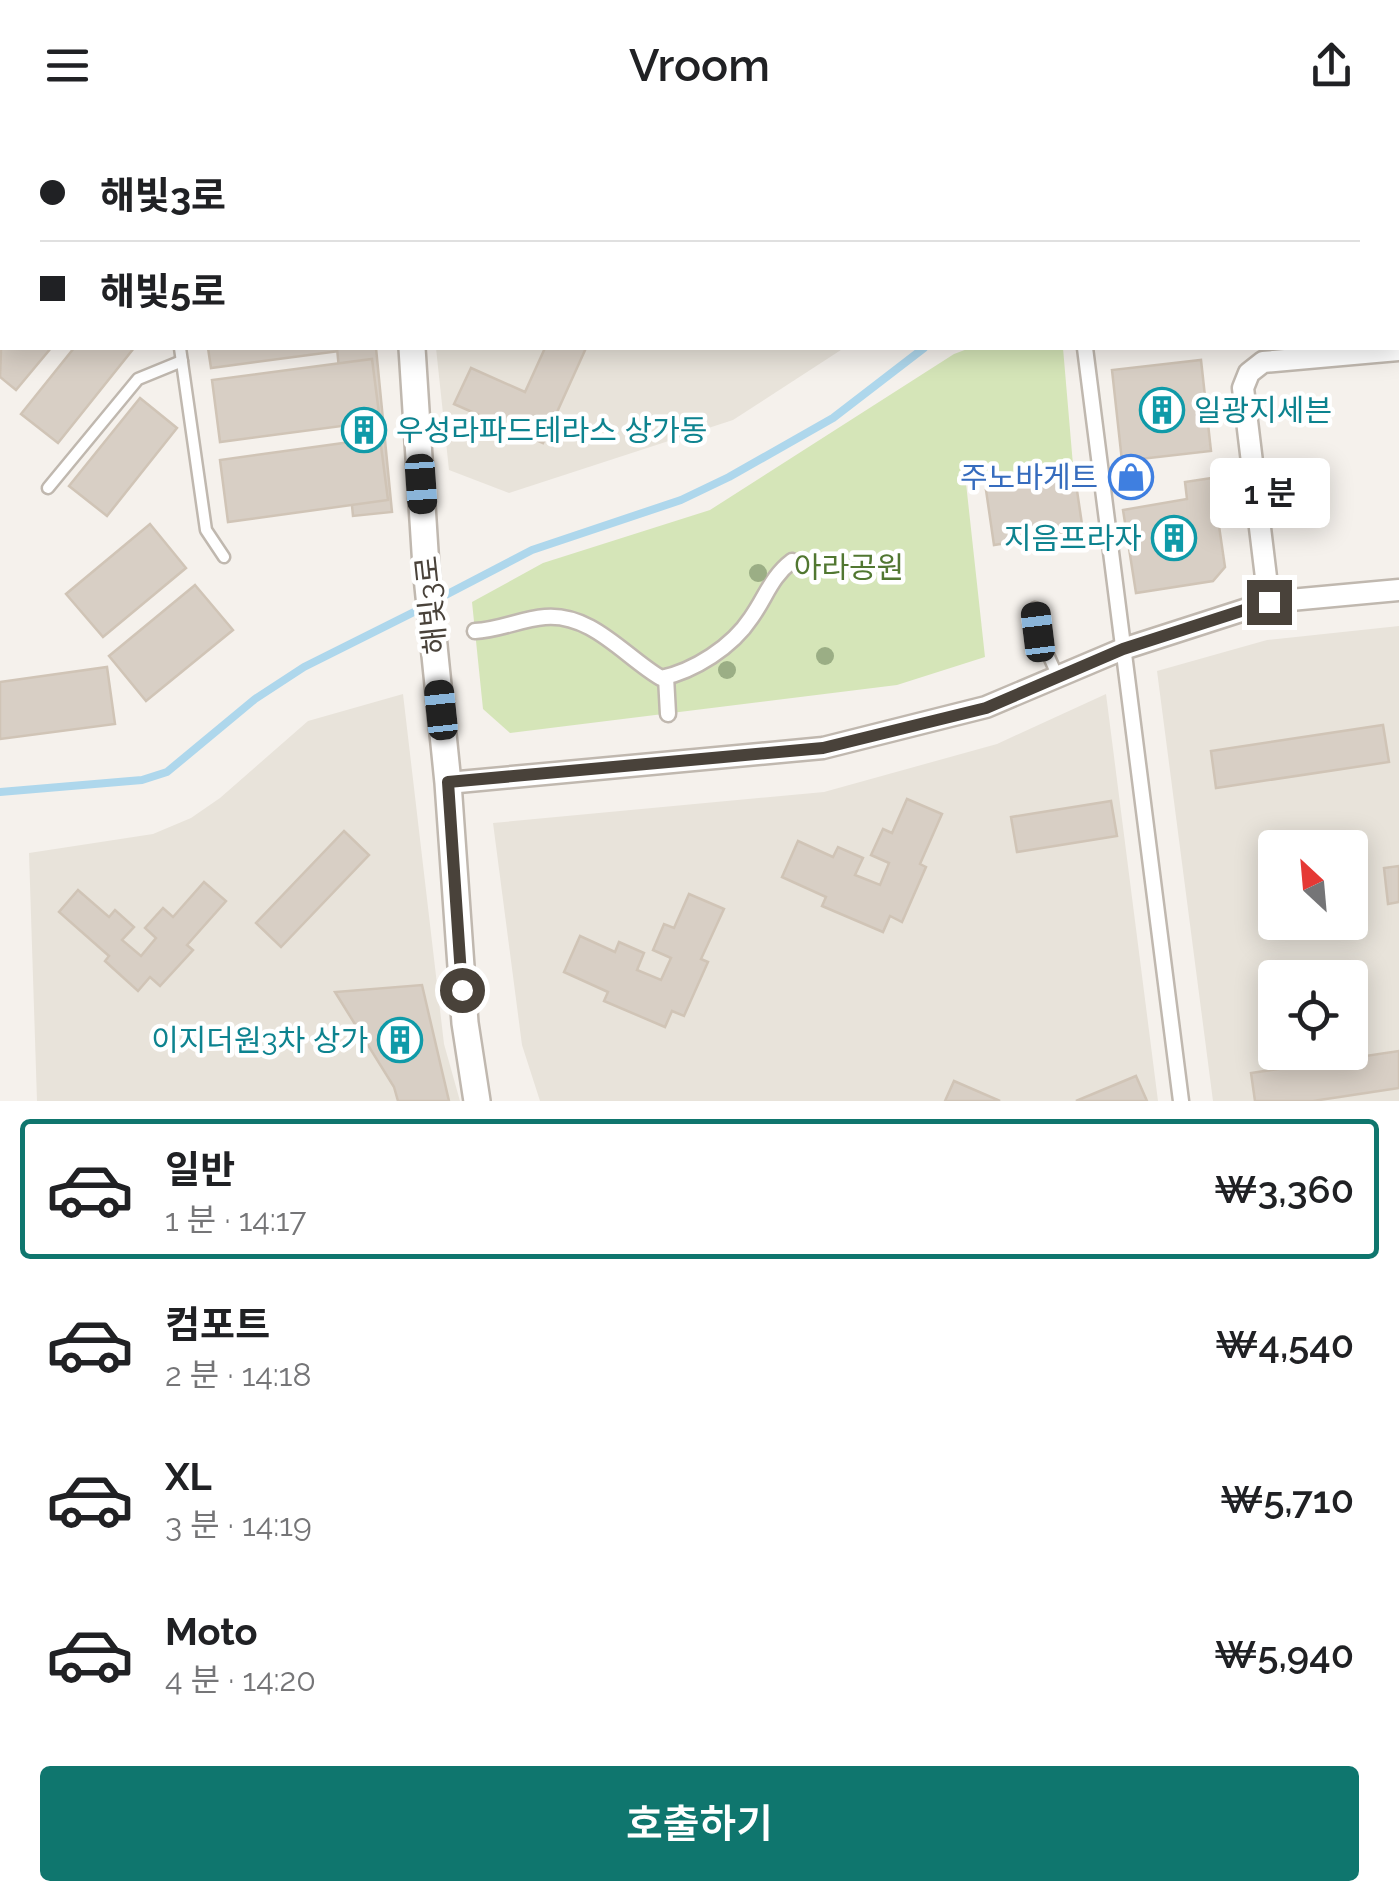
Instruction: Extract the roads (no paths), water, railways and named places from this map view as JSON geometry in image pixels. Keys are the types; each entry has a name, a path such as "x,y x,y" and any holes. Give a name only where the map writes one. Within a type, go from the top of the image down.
{"street":[{"name":"해빛3로","path":"412,350 463,1004 477,1101"},
{"path":"1085,350 1182,1101"},
{"path":"1269,602 1243,388 1249,373 1263,362 1399,350"},
{"path":"475,631 548,616 572,621 622,647 640,666 661,678 678,675 727,644 749,622 771,580 792,562"},
{"path":"448,782 823,748 986,708 1123,649 1269,602 1399,590"},
{"path":"666,677 668,714"}],"lane":[{"path":"180,350 206,530 224,557"},
{"path":"48,488 138,378 182,361"},
{"path":"1035,608 1038,632 1058,678"}],"waterway":[{"path":"436,600 532,550 681,500 729,477 833,418 921,350"},
{"path":"0,792 142,780 167,772 255,699 304,667 424,607"}],"place":[{"name":"일광지세븐","path":"1162,410"},
{"name":"우성라파드테라스 상가동","path":"364,430"},
{"name":"주노바게트","path":"1131,477"},
{"name":"지음프라자","path":"1174,538"},
{"name":"이지더원3차 상가","path":"400,1040"}],"park label":[{"name":"아라공원","path":"849,567"}]}
